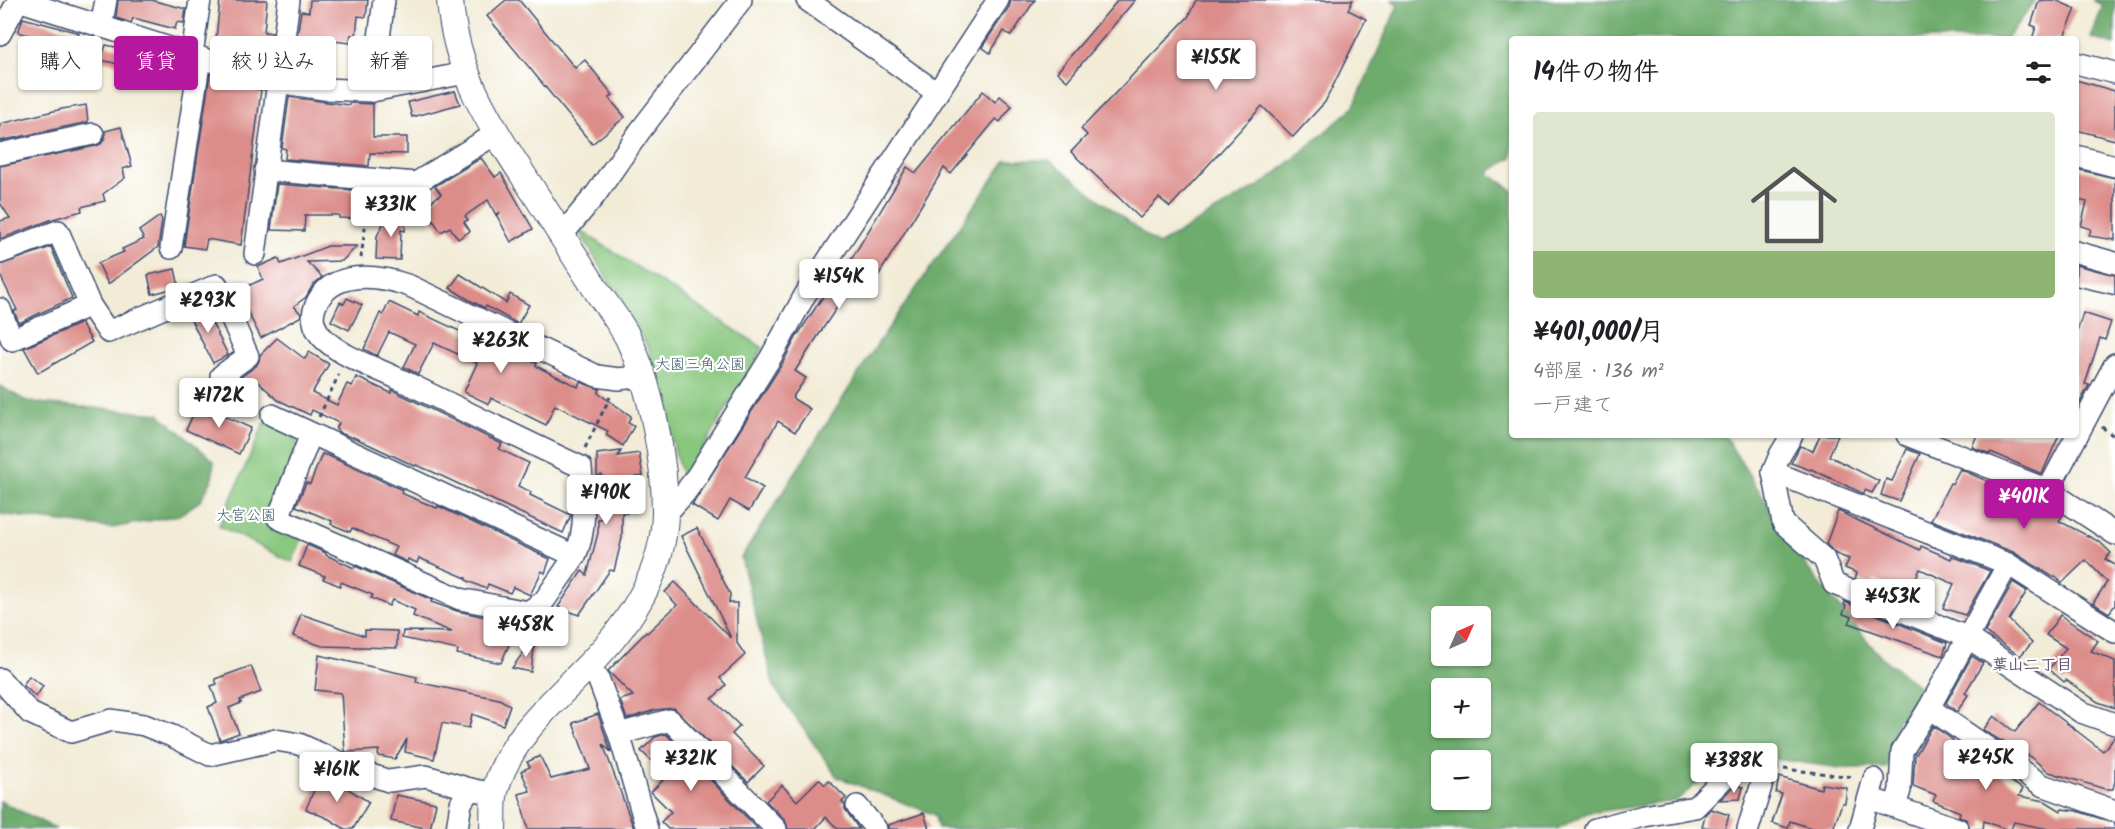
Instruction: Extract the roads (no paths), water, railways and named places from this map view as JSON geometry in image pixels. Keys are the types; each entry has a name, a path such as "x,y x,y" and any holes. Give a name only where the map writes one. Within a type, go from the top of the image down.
{"street":[{"path":"0,34 18,0 130,36"},
{"path":"101,27 106,0"},
{"path":"197,36 200,0"},
{"path":"283,36 288,0"},
{"path":"372,91 384,0"},
{"path":"450,0 457,49 466,73 497,133 627,337 630,378 657,434 664,482 665,515 661,544 652,576 636,610 588,667 553,701 516,744 501,775 482,791 461,802 457,829"},
{"path":"562,235 596,194 640,131 741,0"},
{"path":"807,0 937,93"},
{"path":"665,515 697,476 771,357 805,295 998,0"},
{"path":"2079,64 2115,73"},
{"path":"336,90 372,91 466,73"},
{"path":"171,248 192,90"},
{"path":"255,254 276,90"},
{"path":"265,170 416,183 497,133"},
{"path":"0,154 93,134"},
{"path":"2079,157 2115,166"},
{"path":"0,253 58,231 90,304 108,332 217,285 248,356 221,376"},
{"path":"2079,253 2115,263"},
{"path":"311,434 278,518 460,599 528,612 544,601 582,541 584,509 581,467 348,356 318,333 313,311 323,291 339,282 358,278 391,280 410,286 597,376 630,378"},
{"path":"0,309 12,340 90,304"},
{"path":"2082,415 2115,364"},
{"path":"272,415 574,556"},
{"path":"1790,438 1773,472 1784,523 1824,559 1834,584 1967,637 2081,712 2115,724"},
{"path":"1915,438 2048,490 2115,534"},
{"path":"2048,490 2072,438"},
{"path":"1773,472 2008,564 2115,632"},
{"path":"1894,807 1900,790 1902,751 1929,708 2008,564"},
{"path":"588,667 598,678 619,734 646,829"},
{"path":"0,679 30,713 70,732 112,720 144,724 210,755 276,740 299,744 356,770 390,781 426,776 482,791"},
{"path":"1929,708 2042,785 2115,811"},
{"path":"619,734 670,720 776,829"},
{"path":"1595,829 1644,816 1695,807 1731,771 1767,767 1748,829"},
{"path":"1860,829 1871,789 1894,807 1958,829"},
{"path":"482,791 493,829"},
{"path":"857,806 876,829"}],"district":[{"name":"葉山二丁目","path":"2032,664"}],"park label":[{"name":"大園三角公園","path":"700,364"},
{"name":"大宮公園","path":"246,515"}]}
